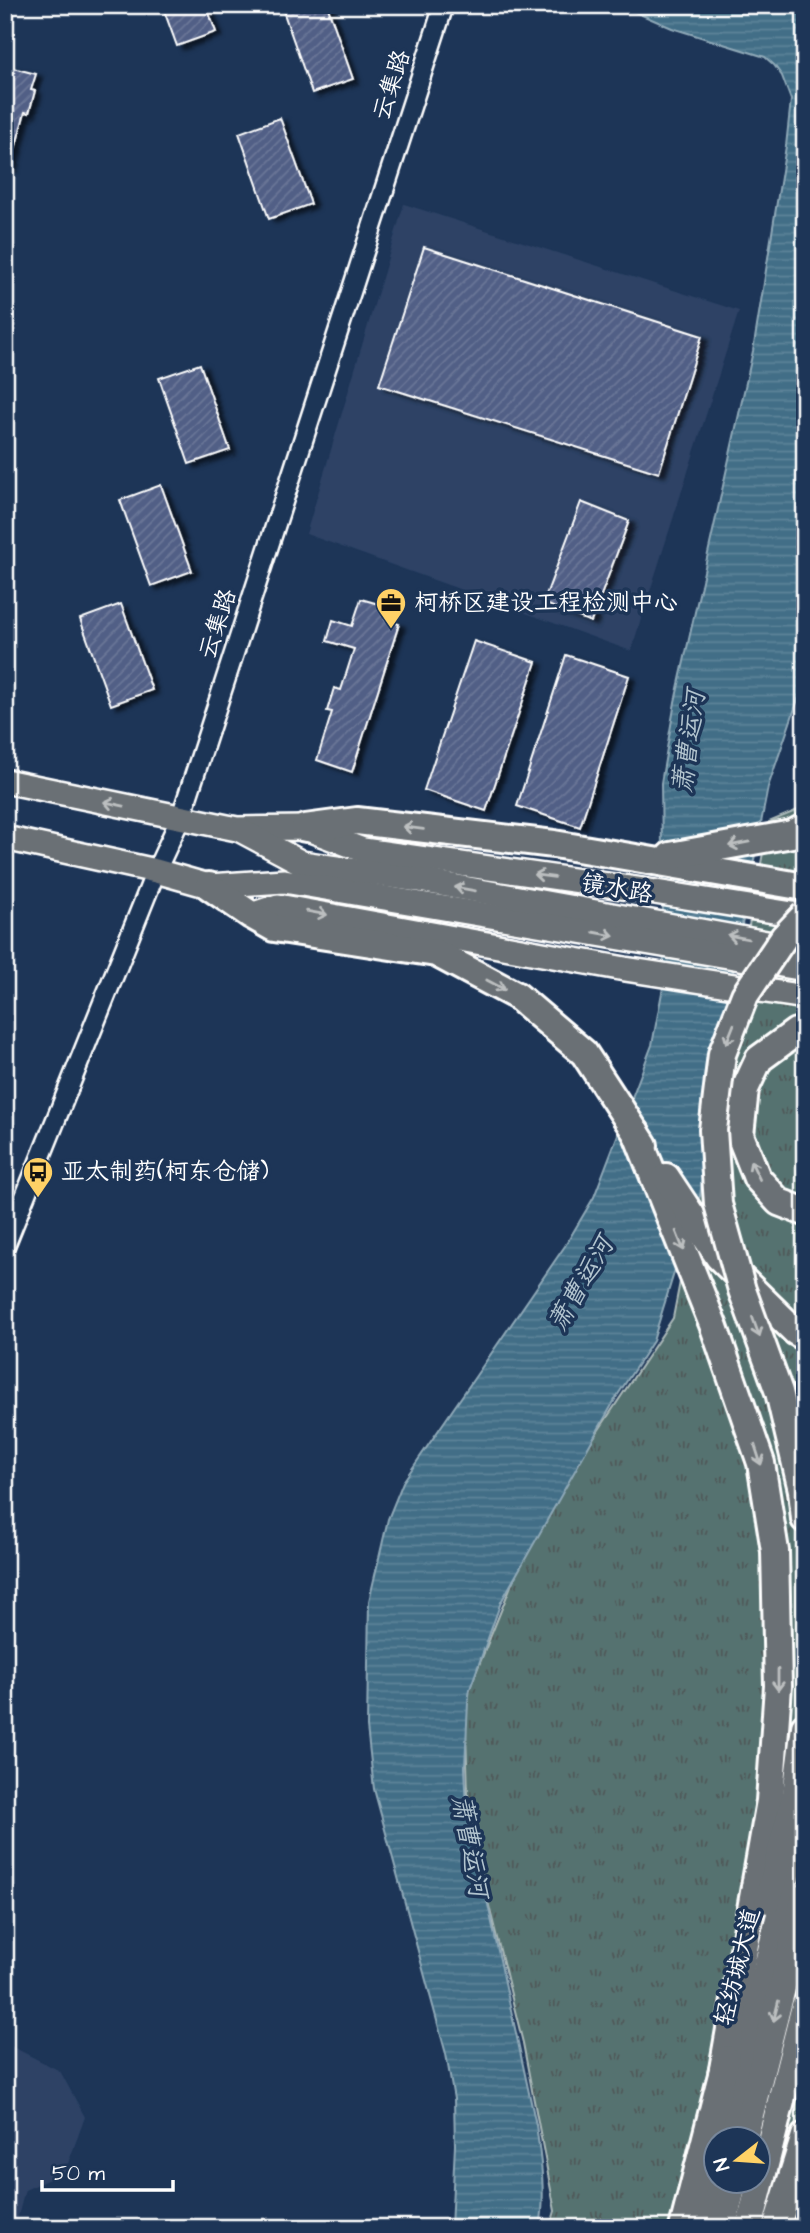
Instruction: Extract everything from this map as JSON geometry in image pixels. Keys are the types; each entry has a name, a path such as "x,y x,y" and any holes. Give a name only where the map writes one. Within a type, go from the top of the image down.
{"highway":[{"path":"305,828 357,821 554,844 805,887"},
{"path":"648,859 792,834 805,827"},
{"path":"209,886 275,928 436,953 517,996 584,1053 719,1257 796,1332 805,1337"},
{"path":"805,916 784,937 745,996 722,1054 713,1130 719,1203 742,1290 779,1392 802,1490 805,1519"},
{"path":"805,1030 796,1032 759,1059 746,1089 740,1135 757,1178 779,1202 805,1212"},
{"path":"636,1132 714,1327 761,1463 775,1551 778,1686 770,1801 722,2075"},
{"path":"683,2228 796,1794 805,1727"},
{"path":"748,2124 805,1897"},
{"path":"749,2228 805,2006"},
{"path":"776,2228 805,2136"},
{"path":"722,2228 730,2194"}],"main road":[{"path":"5,781 237,829 305,828 363,850 805,916"},
{"path":"237,829 302,863 418,891 805,969"},
{"path":"5,838 156,871 209,886 284,881 418,891"},
{"name":"镜水路","path":"418,891 805,950"},
{"path":"251,915 278,905 625,970 805,997"},
{"name":"轻纺城大道","path":"726,2124 805,1808"},
{"path":"762,2228 805,2057"},
{"path":"703,2228 711,2194"}],"street":[{"name":"云集路","path":"5,1246 156,871 181,817 444,5"}],"shaded area":[{"path":"404,204 739,311 631,651 306,534"},
{"path":"5,2043 60,2071 85,2117 65,2172 25,2190 15,2228 5,2228"}],"green space":[{"path":"805,807 805,2228 550,2228 555,2211 523,2043 469,1825 465,1700 535,1526 673,1318 769,822"}],"water":[{"name":"萧曹运河","path":"619,5 805,5 805,679 768,787 716,1065 700,1196 653,1341 617,1396 501,1602 470,1689 465,1767 467,1808 536,2125 543,2202 540,2228 451,2228 454,2099 446,2054 374,1789 367,1727 369,1601 388,1519 403,1482 565,1246 594,1197 652,1045 664,982 661,783 675,702 753,351 791,100 782,76 765,57 672,28"}],"building":[{"path":"162,5 206,5 216,32 177,46"},
{"path":"281,5 327,5 353,79 312,93"},
{"path":"5,66 36,74 29,113 25,112 10,168 5,168"},
{"path":"280,118 311,204 269,219 239,133"},
{"path":"424,247 702,336 659,473 379,385"},
{"path":"200,364 230,450 189,464 159,378"},
{"path":"161,485 192,571 151,586 120,500"},
{"path":"581,502 629,521 591,622 543,603"},
{"path":"361,599 389,607 385,619 399,624 352,772 317,760 332,712 327,711 334,688 341,690 354,649 327,641 333,620 352,626"},
{"path":"121,604 152,690 111,705 80,619"},
{"path":"474,641 536,662 486,811 424,790"},
{"path":"566,655 629,676 580,827 517,806"}],"place":[{"name":"柯桥区建设工程检测中心","path":"391,630"},
{"name":"亚太制药(柯东仓储)","path":"38,1199"}]}
